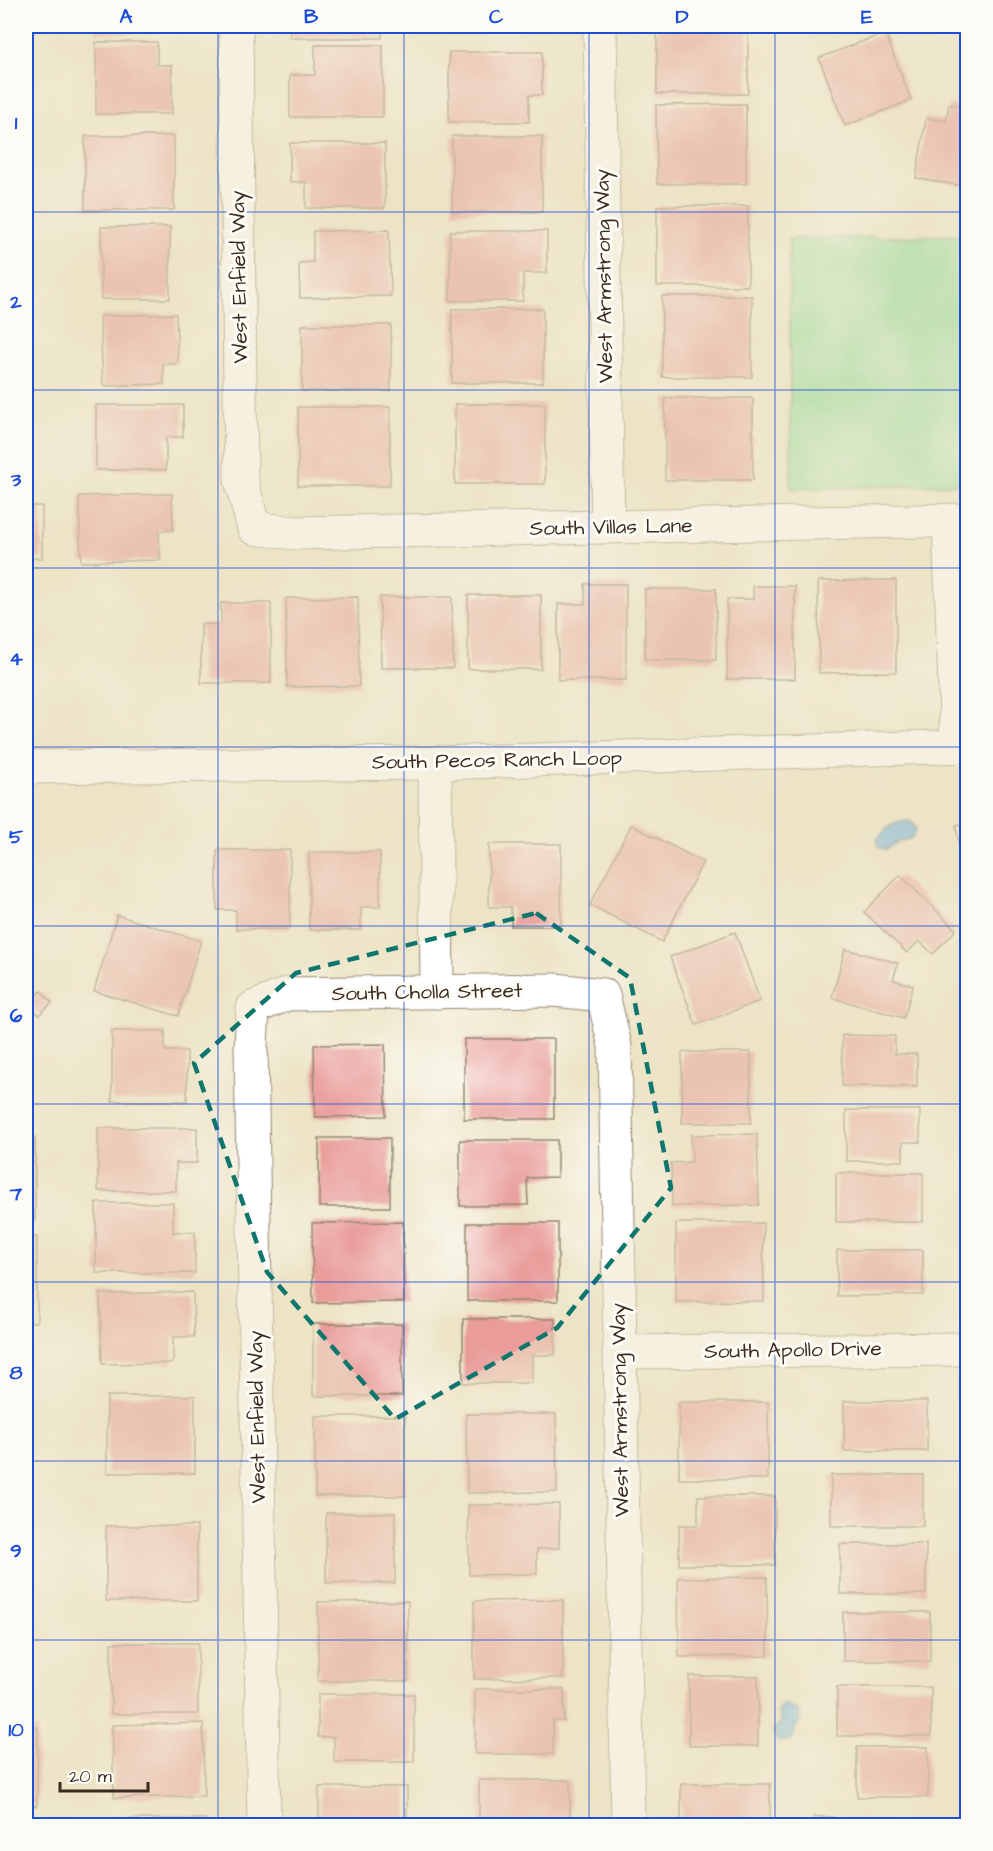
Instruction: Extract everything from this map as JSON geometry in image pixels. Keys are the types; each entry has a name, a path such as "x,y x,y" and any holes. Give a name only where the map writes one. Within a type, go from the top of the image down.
{"street":[{"name":"West Enfield Way","path":"236,26 241,480 254,528"},
{"name":"West Armstrong Way","path":"600,26 608,526"},
{"name":"South Villas Lane","path":"254,528 295,533 958,521"},
{"path":"958,521 962,746"},
{"name":"South Pecos Ranch Loop","path":"26,767 435,763 962,746"},
{"path":"435,763 437,992"},
{"name":"South Cholla Street","path":"253,1008 287,994 554,990 603,995"},
{"name":"West Armstrong Way","path":"603,995 615,1046 628,1826"},
{"name":"West Enfield Way","path":"253,1008 251,1070 264,1826"},
{"name":"South Apollo Drive","path":"619,1352 968,1349"}],"highlighted area":[{"path":"536,913 630,978 671,1188 557,1328 395,1419 267,1272 194,1063 296,973"}],"green space":[{"path":"967,235 967,484 791,489 789,239"}],"water":[{"path":"910,821 916,828 912,838 897,842 886,850 878,847 877,840 887,828 899,822"},
{"path":"787,1704 789,1708 798,1710 800,1721 793,1730 792,1740 778,1741 774,1730 781,1722 777,1710"}],"building":[{"path":"96,26 157,26 157,33 96,33"},
{"path":"290,26 382,26 382,38 290,38"},
{"path":"657,26 748,26 748,94 657,94"},
{"path":"885,33 911,100 845,126 819,58"},
{"path":"96,42 157,42 157,65 172,65 172,114 96,114"},
{"path":"315,45 383,45 383,117 290,117 290,75 315,75"},
{"path":"449,52 542,52 542,95 529,95 529,122 449,122"},
{"path":"746,104 746,184 657,184 656,105"},
{"path":"949,104 968,107 968,187 916,178 926,118 946,121"},
{"path":"85,136 174,136 174,210 85,210"},
{"path":"452,136 542,136 542,212 452,212"},
{"path":"290,143 385,143 385,208 306,208 306,182 290,182"},
{"path":"657,206 748,206 748,286 657,286"},
{"path":"101,227 170,227 170,299 101,299"},
{"path":"389,230 391,296 300,298 299,263 313,262 313,231"},
{"path":"450,231 547,231 547,273 523,273 523,301 450,301"},
{"path":"662,296 752,296 752,377 662,377"},
{"path":"452,309 543,309 543,383 452,383"},
{"path":"176,314 178,364 163,364 164,384 103,386 100,316"},
{"path":"302,325 391,325 391,391 302,391"},
{"path":"665,398 753,398 753,480 665,480"},
{"path":"455,404 545,404 545,484 455,484"},
{"path":"96,405 183,405 183,437 166,437 166,470 96,470"},
{"path":"298,407 390,407 390,486 298,486"},
{"path":"172,494 173,530 159,531 160,560 81,562 79,496"},
{"path":"26,506 42,506 42,558 26,558"},
{"path":"896,580 896,672 819,673 818,581"},
{"path":"585,584 626,584 626,680 558,680 558,604 585,604"},
{"path":"753,586 795,586 795,679 727,679 727,599 753,599"},
{"path":"645,589 716,589 716,660 645,660"},
{"path":"468,595 541,595 541,669 468,669"},
{"path":"358,597 359,686 287,687 286,598"},
{"path":"380,597 452,597 453,668 381,668"},
{"path":"221,603 271,603 271,683 201,683 201,624 221,624"},
{"path":"968,823 968,897 966,897 956,825"},
{"path":"631,825 703,862 662,942 590,905"},
{"path":"489,844 561,844 561,926 511,926 511,907 489,907"},
{"path":"217,850 290,850 290,929 236,929 236,910 217,910"},
{"path":"309,852 380,852 380,907 361,907 361,930 309,930"},
{"path":"900,875 956,930 933,954 919,941 907,953 864,912"},
{"path":"117,915 201,941 178,1016 94,991"},
{"path":"735,932 760,1001 696,1025 670,957"},
{"path":"845,949 898,963 893,980 913,985 904,1018 832,998"},
{"path":"41,991 52,1003 39,1015 28,1004"},
{"path":"112,1031 165,1031 165,1051 187,1051 187,1101 112,1101"},
{"path":"842,1035 895,1036 895,1054 917,1054 917,1087 842,1086"},
{"path":"464,1039 554,1039 554,1119 464,1119"},
{"path":"385,1044 386,1116 315,1117 314,1045"},
{"path":"682,1052 751,1052 751,1123 682,1123"},
{"path":"846,1110 920,1110 920,1142 903,1142 903,1161 846,1161"},
{"path":"98,1128 197,1128 197,1163 176,1163 176,1191 98,1191"},
{"path":"757,1134 759,1205 672,1206 671,1163 692,1162 691,1135"},
{"path":"26,1137 35,1137 35,1221 26,1221"},
{"path":"319,1138 390,1138 390,1207 319,1207"},
{"path":"460,1140 557,1140 557,1177 527,1178 528,1205 460,1206"},
{"path":"836,1173 923,1173 923,1222 836,1222"},
{"path":"96,1203 173,1203 173,1232 195,1232 195,1273 96,1273"},
{"path":"403,1222 404,1302 313,1303 312,1223"},
{"path":"467,1223 558,1223 558,1301 467,1301"},
{"path":"676,1223 763,1223 764,1301 676,1302"},
{"path":"26,1237 37,1237 37,1322 26,1322"},
{"path":"837,1250 923,1250 923,1295 837,1296"},
{"path":"193,1292 194,1337 173,1337 173,1363 102,1364 100,1294"},
{"path":"463,1319 555,1319 555,1355 532,1355 532,1383 463,1383"},
{"path":"313,1324 402,1324 402,1396 313,1396"},
{"path":"107,1396 195,1396 195,1473 107,1473"},
{"path":"844,1401 927,1401 927,1451 844,1451"},
{"path":"679,1402 768,1402 768,1479 679,1479"},
{"path":"466,1414 556,1414 557,1492 467,1493"},
{"path":"315,1416 405,1416 405,1496 315,1496"},
{"path":"831,1475 923,1475 923,1526 831,1526"},
{"path":"698,1496 775,1496 775,1565 679,1565 679,1525 698,1525"},
{"path":"559,1504 559,1548 537,1549 537,1574 469,1575 468,1505"},
{"path":"326,1513 395,1513 395,1583 326,1583"},
{"path":"106,1526 197,1526 197,1601 106,1601"},
{"path":"840,1544 926,1544 926,1594 840,1594"},
{"path":"767,1577 768,1656 679,1657 678,1578"},
{"path":"563,1600 563,1678 474,1679 474,1601"},
{"path":"408,1601 408,1681 318,1681 318,1602"},
{"path":"843,1612 930,1612 930,1661 843,1661"},
{"path":"111,1643 198,1643 198,1714 111,1714"},
{"path":"689,1676 758,1676 758,1746 689,1746"},
{"path":"837,1687 931,1687 931,1736 837,1736"},
{"path":"475,1689 564,1689 564,1721 553,1721 553,1754 475,1754"},
{"path":"318,1694 414,1694 414,1762 334,1762 334,1737 318,1737"},
{"path":"203,1723 204,1796 114,1798 112,1725"},
{"path":"26,1727 38,1727 37,1806 26,1805"},
{"path":"857,1747 928,1747 928,1797 857,1797"},
{"path":"479,1780 570,1780 570,1826 479,1826"},
{"path":"681,1784 770,1784 770,1826 681,1826"},
{"path":"319,1787 407,1787 407,1826 319,1826"},
{"path":"813,1817 833,1817 833,1826 813,1826"},
{"path":"115,1819 205,1819 205,1826 115,1826"}]}
